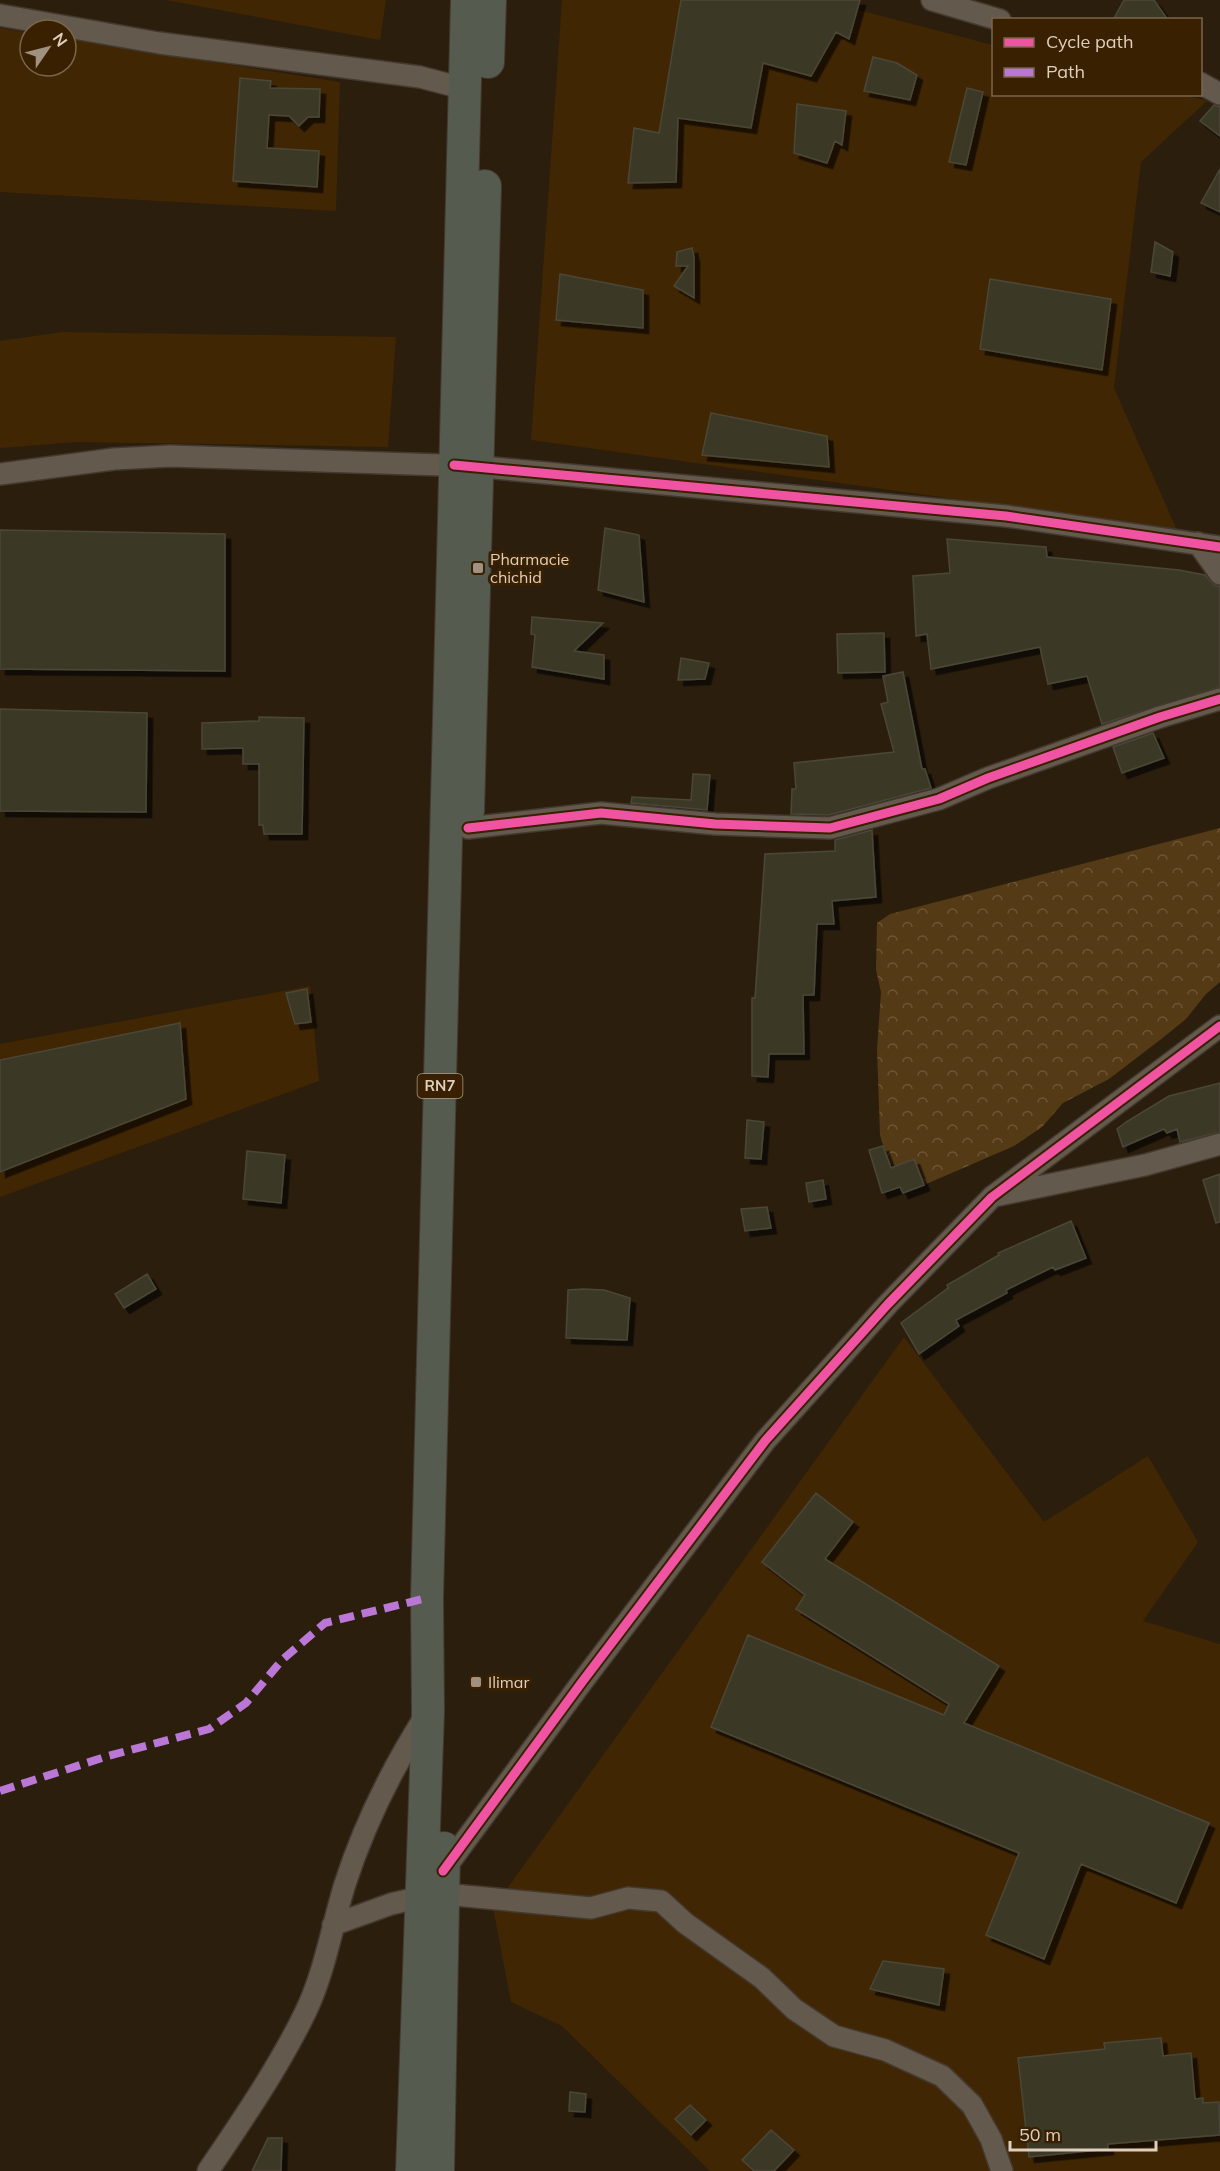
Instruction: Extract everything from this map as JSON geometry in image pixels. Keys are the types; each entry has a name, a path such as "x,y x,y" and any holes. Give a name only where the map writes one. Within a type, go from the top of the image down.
{"highway":[{"name":"RN7","path":"438,2171 436,1887 468,828 466,89 468,0"},
{"name":"RN7","path":"412,2171 436,1887 428,1712 427,1598 467,466 490,0"}],"street":[{"path":"932,0 993,18"},
{"path":"0,15 159,43 420,77 466,89"},
{"path":"0,474 114,459 170,456 467,466 1006,516 1220,547"},
{"path":"1198,543 1220,574"},
{"path":"468,828 601,813 715,824 830,828 939,799 1030,763 1160,717 1220,699"},
{"path":"436,1887 603,1653 765,1441 903,1288 992,1197 1220,1026"},
{"path":"992,1197 1145,1165 1220,1144"},
{"path":"208,2171 257,2097 306,2011 318,1983 346,1881 387,1782 428,1712"},
{"path":"333,1925 436,1887 591,1908 628,1898 660,1901 685,1923 762,1978 794,2009 834,2036 885,2050 942,2076 972,2105 991,2139 1002,2171"}],"shaded area":[{"path":"166,0 386,0 380,40"},
{"path":"562,0 820,0 992,45 992,96 1190,96 1207,101 1141,162 1114,388 1177,530 531,440"},
{"path":"0,28 18,31 18,78 78,78 78,41 340,82 336,211 0,192"},
{"path":"62,332 396,337 388,447 78,442 0,448 0,341"},
{"path":"310,986 319,1081 0,1197 0,1044"},
{"path":"904,1337 1044,1522 1148,1456 1198,1542 1143,1621 1220,1644 1220,2171 710,2171 562,2026 511,2002 493,1908"}],"green space":[{"path":"1220,828 1220,982 1206,994 1186,1019 1109,1079 1063,1103 1042,1127 1014,1146 924,1185 889,1163 880,1135 877,1049 881,992 876,970 877,923 890,914"}],"building":[{"path":"681,0 860,0 849,39 836,32 811,76 763,63 751,128 678,118 676,182 628,183 634,128 659,133"},
{"path":"1124,0 1154,0 1167,18 1114,18"},
{"path":"873,57 897,63 917,75 910,100 864,91"},
{"path":"240,78 271,81 270,88 320,89 319,117 308,117 299,126 289,116 269,115 267,148 319,151 317,187 233,181"},
{"path":"967,88 983,92 966,165 949,162"},
{"path":"797,104 846,111 842,145 835,141 827,163 794,153"},
{"path":"1214,105 1220,107 1220,136 1200,121"},
{"path":"1220,169 1220,212 1201,203"},
{"path":"1155,242 1173,252 1170,276 1151,272"},
{"path":"692,248 694,298 674,286 688,266 676,266 677,252"},
{"path":"560,274 643,290 643,328 556,320"},
{"path":"990,279 1111,299 1102,370 980,349"},
{"path":"711,413 827,436 829,467 702,455"},
{"path":"605,528 639,535 644,602 598,590"},
{"path":"0,530 225,534 225,671 0,669"},
{"path":"947,539 1046,547 1047,557 1179,570 1205,575 1214,585 1220,587 1220,687 1102,724 1087,676 1048,684 1040,647 931,669 927,634 916,636 913,576 950,573"},
{"path":"532,617 603,623 574,651 604,655 604,679 532,667 535,635 531,634"},
{"path":"884,633 885,672 838,673 837,634"},
{"path":"681,658 709,663 705,679 678,680"},
{"path":"903,672 922,769 925,769 931,788 829,815 791,814 792,789 796,789 794,763 894,752 881,704 888,702 883,676"},
{"path":"0,709 147,713 146,812 0,811"},
{"path":"259,717 304,718 302,834 264,834 263,825 259,825 259,764 243,764 243,748 202,749 202,723 259,721"},
{"path":"1153,733 1164,758 1122,773 1113,747"},
{"path":"693,774 710,775 707,810 631,803 632,797 691,800"},
{"path":"872,830 876,897 832,901 834,924 817,924 814,995 803,995 804,1054 769,1054 768,1077 752,1076 752,998 755,998 765,854 835,851 835,840"},
{"path":"307,989 311,1022 295,1024 286,993"},
{"path":"180,1023 186,1099 0,1172 0,1060"},
{"path":"1220,1083 1220,1132 1180,1142 1177,1129 1167,1133 1164,1129 1123,1147 1117,1129 1126,1122 1169,1096"},
{"path":"747,1120 764,1122 761,1159 745,1158"},
{"path":"883,1146 891,1168 914,1159 924,1185 903,1193 900,1187 882,1193 869,1150"},
{"path":"247,1151 285,1155 281,1203 243,1199"},
{"path":"1220,1174 1220,1222 1216,1223 1203,1180"},
{"path":"823,1180 826,1199 809,1202 806,1183"},
{"path":"767,1207 771,1228 745,1231 741,1209"},
{"path":"1071,1221 1086,1258 1055,1270 1053,1267 1006,1290 1007,1293 956,1320 959,1326 919,1354 901,1323 948,1288 947,1285 999,1255 998,1253"},
{"path":"147,1274 156,1289 124,1308 115,1294"},
{"path":"568,1290 604,1290 630,1298 627,1340 566,1338"},
{"path":"816,1493 853,1522 825,1559 999,1666 964,1723 1209,1823 1176,1903 1081,1864 1044,1959 986,1935 1019,1853 711,1727 748,1635 944,1715 949,1704 796,1609 805,1595 762,1562"},
{"path":"883,1961 944,1969 939,2005 870,1989"},
{"path":"1161,2038 1163,2056 1191,2053 1195,2099 1203,2098 1203,2103 1219,2102 1220,2135 1108,2144 1108,2149 1029,2157 1018,2058 1105,2049 1104,2043"},
{"path":"570,2092 586,2094 585,2112 569,2111"},
{"path":"690,2105 706,2120 691,2135 675,2119"},
{"path":"771,2130 794,2150 774,2171 754,2171 742,2160"},
{"path":"268,2138 282,2138 281,2171 252,2171"}],"marked path":[{"path":"0,1791 108,1756 209,1729 246,1703 282,1660 325,1623 427,1598"}],"cycle path":[{"path":"454,465 1006,516 1220,547"},
{"path":"468,828 601,813 715,824 830,828 939,799 988,778 1160,717 1220,699"},
{"path":"443,1871 582,1682 765,1441 888,1304 992,1197 1220,1026"}],"place":[{"name":"Pharmacie chichid","path":"478,568"},
{"name":"Ilimar","path":"476,1682"}]}
